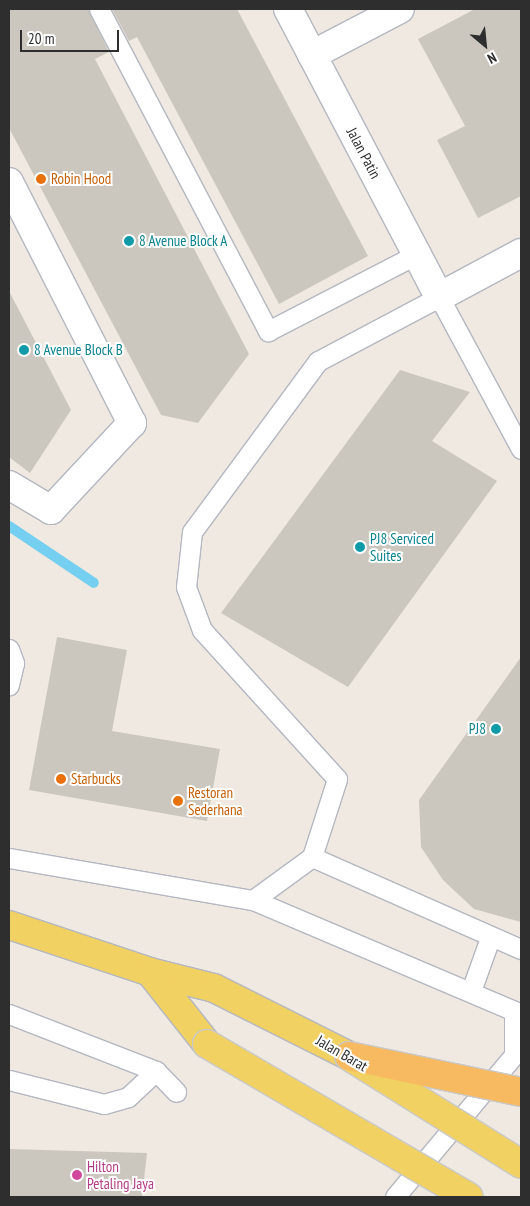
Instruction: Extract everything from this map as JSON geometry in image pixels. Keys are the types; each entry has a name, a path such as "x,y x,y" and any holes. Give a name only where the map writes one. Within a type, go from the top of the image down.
{"highway":[{"path":"349,1056 521,1092"}],"main road":[{"name":"Jalan Barat","path":"9,925 150,972 246,1000 349,1056 521,1164"},
{"path":"150,972 207,1044 469,1197"}],"street":[{"name":"Jalan Patin","path":"288,9 439,296"},
{"path":"312,55 400,9"},
{"path":"9,182 132,423 51,510 9,484"},
{"path":"439,296 521,253"}],"lane":[{"path":"99,9 268,331 417,254"},
{"path":"254,900 312,857 336,779 202,630 186,587 192,532 318,361 439,296 521,449"},
{"path":"9,649 14,663 9,685"},
{"path":"312,857 490,938 521,949"},
{"path":"9,858 254,900 471,990 514,1012 514,1055 395,1197"},
{"path":"471,990 490,938"},
{"path":"9,1014 156,1072 176,1092"},
{"path":"9,1080 104,1104 128,1098 156,1072"}],"building":[{"name":"8 Avenue Block A","path":"9,9 88,9 109,52 95,59 249,354 198,423 161,415 9,128"},
{"path":"112,9 237,9 368,256 279,304 137,37 129,41"},
{"path":"475,9 521,9 521,196 478,218 437,140 465,126 418,39"},
{"name":"8 Avenue Block B","path":"9,291 71,410 30,473 9,457"},
{"name":"PJ8 Serviced Suites","path":"400,370 470,392 432,441 497,481 348,687 221,613"},
{"path":"57,637 127,650 112,731 220,749 207,821 29,790"},
{"name":"PJ8","path":"521,657 521,922 474,909 443,880 421,847 419,800"},
{"name":"Hilton Petaling Jaya","path":"9,1149 147,1153 142,1197 9,1197"}],"waterway":[{"path":"9,526 94,583"}],"place":[{"name":"Robin Hood","path":"41,179"},
{"name":"8 Avenue Block A","path":"129,241"},
{"name":"8 Avenue Block B","path":"24,350"},
{"name":"PJ8 Serviced Suites","path":"360,547"},
{"name":"PJ8","path":"496,729"},
{"name":"Starbucks","path":"61,779"},
{"name":"Restoran Sederhana","path":"178,801"},
{"name":"Hilton Petaling Jaya","path":"77,1175"}]}
